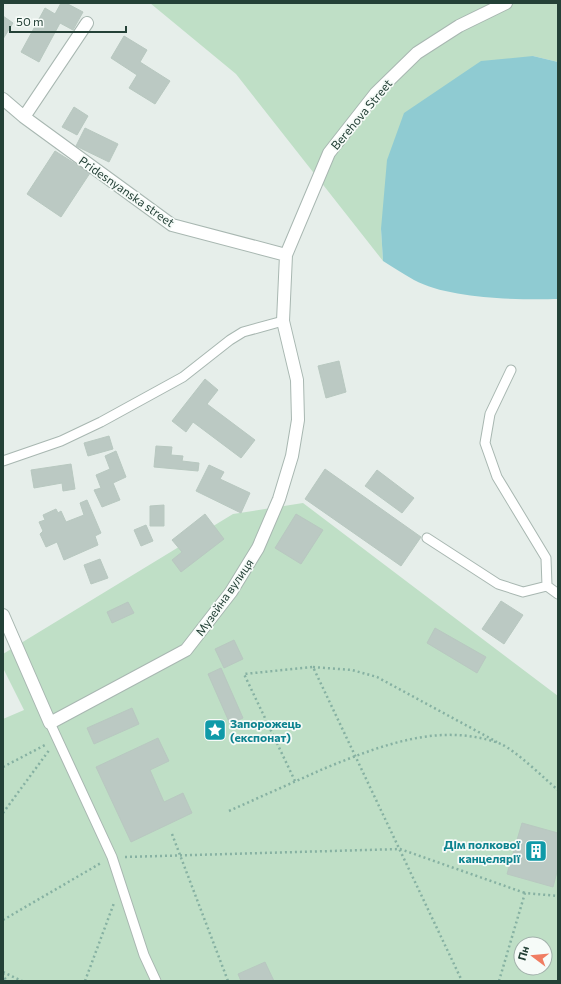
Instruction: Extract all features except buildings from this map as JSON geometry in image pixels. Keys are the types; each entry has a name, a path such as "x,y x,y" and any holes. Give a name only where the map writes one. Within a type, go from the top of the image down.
{"street":[{"name":"Berehova Street","path":"286,255 329,153 376,93 417,53 459,26 506,3"},
{"path":"24,117 87,23"},
{"name":"Pridesnyanska street","path":"3,99 24,117 172,225 286,255"},
{"name":"Музейна вулиця","path":"50,723 186,650 231,592 258,548 281,492 292,456 298,420 297,380 283,321 286,255"},
{"path":"3,615 50,723"}],"lane":[{"path":"3,461 61,441 101,422 183,377 230,340 244,332 283,321"},
{"path":"511,370 490,414 485,443 497,477 546,558 548,586 558,594"},
{"path":"427,538 498,584 523,592 548,586"},
{"path":"50,723 112,857 144,955 156,981"}],"path":[{"path":"313,667 462,981"},
{"path":"295,781 244,674 313,667 352,670 378,677 503,745 558,790"},
{"path":"229,811 295,781 386,744 435,735 476,736 503,745"},
{"path":"3,768 57,739"},
{"path":"3,813 57,739"},
{"path":"172,834 228,981"},
{"path":"3,920 112,857 400,849 525,893 558,896"},
{"path":"85,981 121,884"},
{"path":"499,981 525,893"},
{"path":"3,973 6,981"},
{"path":"3,973 22,981"}],"green space":[{"path":"150,3 558,3 558,62 533,56 381,229 383,261 236,74"},
{"path":"303,503 558,696 558,981 3,981 3,719 24,710 3,668 3,654 233,514"}],"water":[{"path":"533,56 558,62 558,299 524,299 464,295 429,286 414,280 383,261 381,229 387,160 404,113 481,61"}],"place":[{"name":"Запорожець (експонат)","path":"215,730"},
{"name":"Дім полкової канцелярії","path":"536,851"}]}
